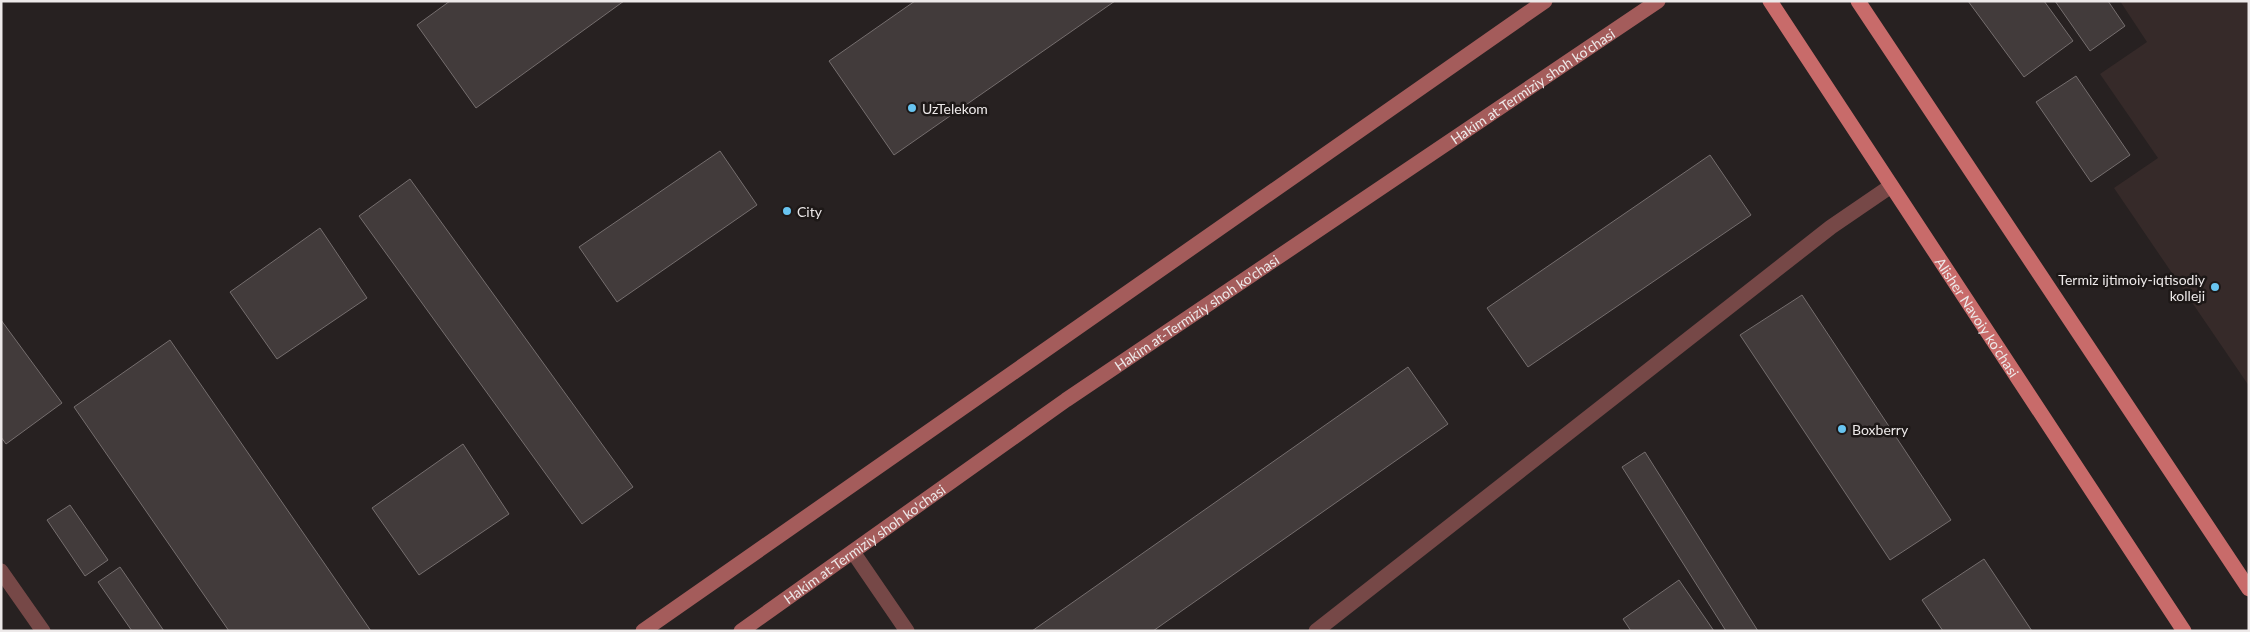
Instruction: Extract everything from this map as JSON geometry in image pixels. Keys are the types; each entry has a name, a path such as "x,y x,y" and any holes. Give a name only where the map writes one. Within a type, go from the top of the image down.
{"main road":[{"path":"642,631 1545,1"},
{"name":"Hakim at-Termiziy shoh ko'chasi","path":"741,631 1066,400 1658,1"},
{"name":"Alisher Navoiy ko’chasi","path":"1770,1 2184,631"},
{"path":"1858,1 2249,589"}],"lane":[{"path":"1316,631 1832,227 1891,186"},
{"path":"853,552 907,631"},
{"path":"1,571 43,631"}],"shaded area":[{"name":"Termiz ijtimoiy-iqtisodiy kolleji","path":"2120,1 2249,1 2249,386 2114,188 2158,158 2100,74 2147,42"}],"building":[{"path":"450,1 624,1 476,108 417,25"},
{"name":"UzTelekom","path":"915,1 1115,1 894,155 829,61"},
{"path":"1968,1 2044,1 2073,41 2024,77"},
{"path":"2055,1 2108,1 2125,26 2090,51"},
{"path":"2076,76 2130,155 2091,182 2036,102"},
{"path":"720,151 757,205 617,302 579,247"},
{"path":"1710,155 1751,215 1528,367 1487,308"},
{"path":"410,179 633,487 582,524 359,216"},
{"path":"320,228 367,298 277,359 230,292"},
{"path":"1802,295 1951,520 1890,560 1740,335"},
{"path":"1,320 62,403 6,444 1,437"},
{"path":"170,340 371,631 229,631 74,407"},
{"path":"1408,367 1448,424 1153,631 1032,631"},
{"path":"463,444 509,514 419,575 372,508"},
{"path":"1645,452 1758,631 1726,631 1622,467"},
{"path":"70,505 108,560 85,576 47,520"},
{"path":"1984,559 2032,631 1943,631 1922,600"},
{"path":"120,567 164,631 132,631 98,582"},
{"path":"1679,580 1714,631 1631,631 1623,619"}],"place":[{"name":"UzTelekom","path":"912,108"},
{"name":"City","path":"787,211"},
{"name":"Termiz ijtimoiy-iqtisodiy kolleji","path":"2215,287"},
{"name":"Boxberry","path":"1842,429"}]}
